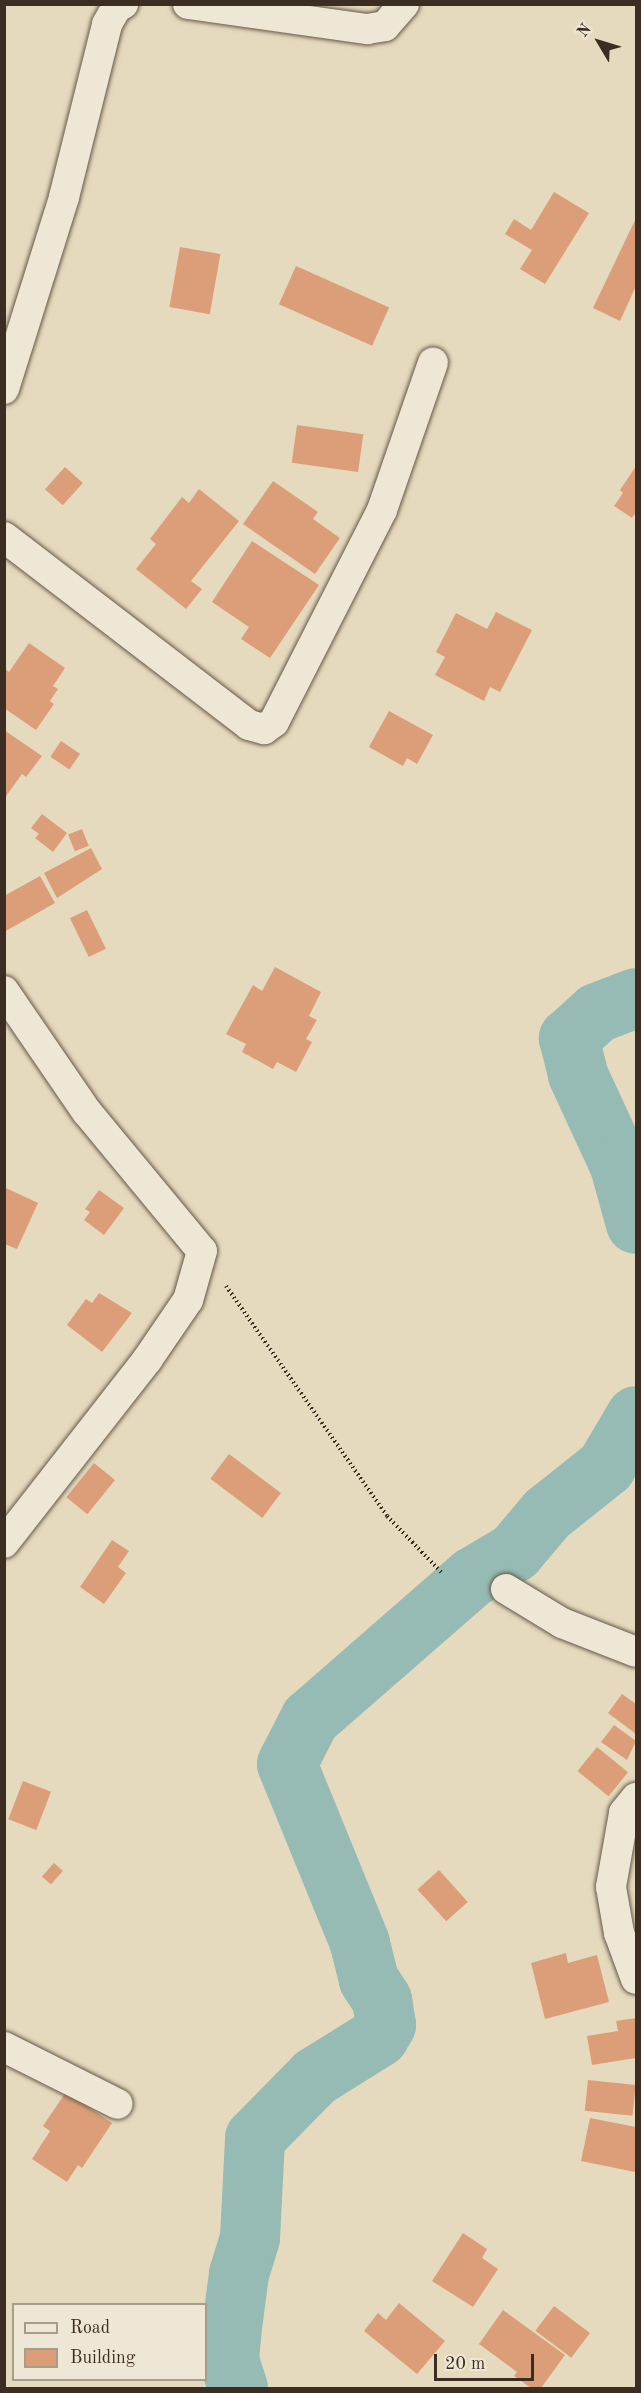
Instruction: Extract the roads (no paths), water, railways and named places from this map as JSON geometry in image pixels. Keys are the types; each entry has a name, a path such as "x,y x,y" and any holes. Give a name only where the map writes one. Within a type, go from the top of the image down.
{"street":[{"path":"4,389 64,197 107,24 117,7 123,4"},
{"path":"188,4 367,29 385,26 404,4"},
{"path":"4,537 249,725 264,729 274,722 382,510 433,363"},
{"path":"4,991 87,1112 202,1251 188,1300 159,1343 4,1543"},
{"path":"506,1589 562,1623 636,1652"},
{"path":"636,1798 624,1813 611,1887 619,1933 636,1979"},
{"path":"4,2047 118,2104"}],"waterway":[{"path":"636,998 597,1013 569,1038 578,1075 620,1166 636,1224"},
{"path":"238,2388 229,2360 239,2274 250,2238 255,2138 315,2077 379,2037 386,2025 382,2000 369,1980 360,1943 287,1764 310,1719 473,1577 515,1552 547,1514 606,1467 636,1416"}]}
